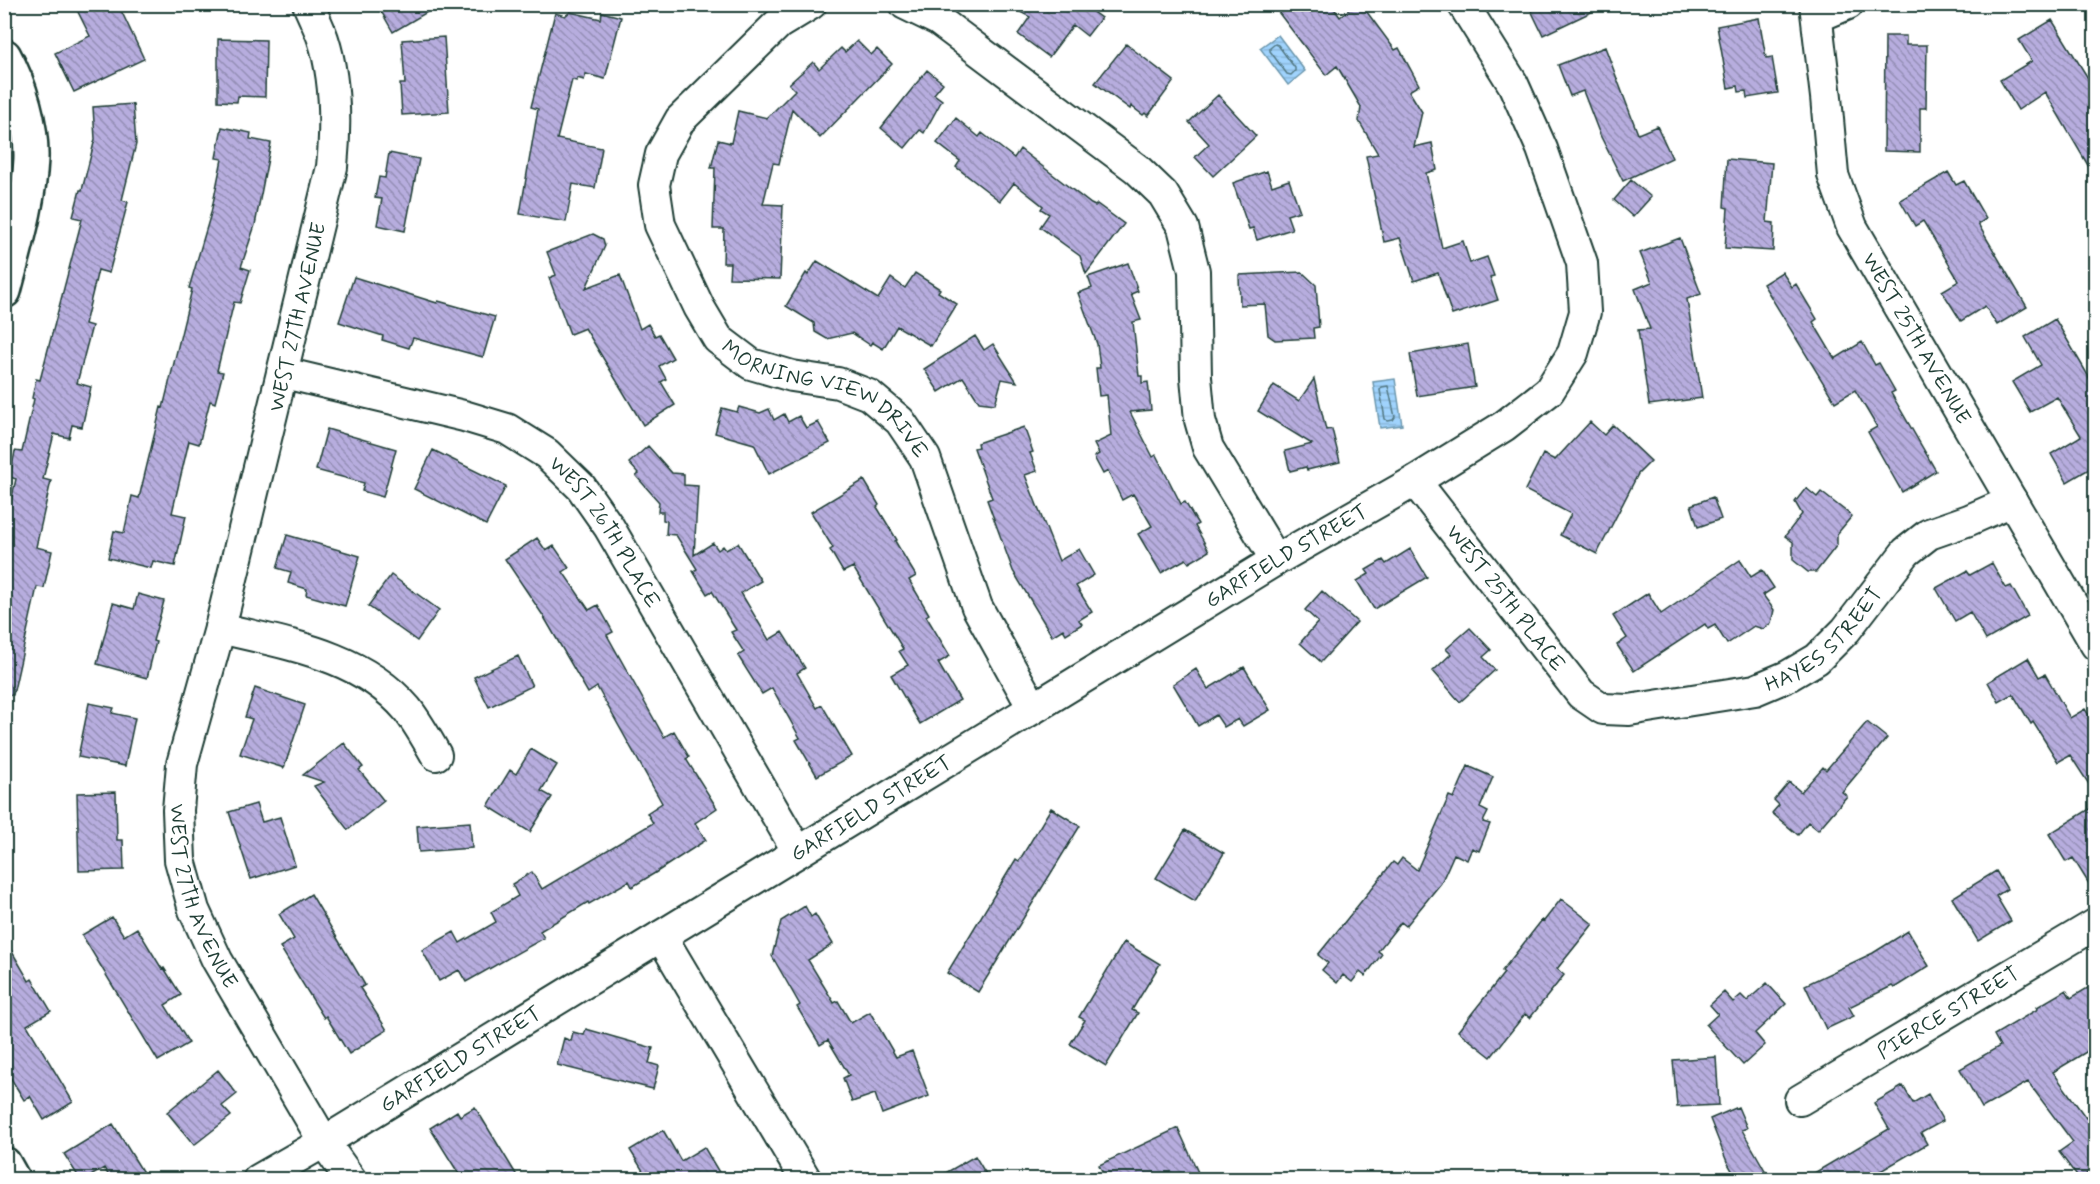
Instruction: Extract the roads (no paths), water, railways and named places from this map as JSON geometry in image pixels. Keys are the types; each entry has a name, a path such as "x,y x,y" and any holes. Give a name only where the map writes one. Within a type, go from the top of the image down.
{"street":[{"name":"WEST 27TH AVENUE","path":"308,4 323,39 332,84 335,131 332,167 284,373 220,628 182,764 178,810 180,860 194,910 217,960 324,1142 351,1179"},
{"name":"MORNING VIEW DRIVE","path":"811,4 778,24 680,120 661,154 654,185 660,225 699,306 718,339 751,364 792,376 838,383 869,395 900,421 925,458 977,607 1033,708"},
{"path":"905,4 938,20 1137,169 1163,194 1183,227 1194,271 1199,409 1208,448 1276,560"},
{"name":"GARFIELD STREET","path":"258,1179 324,1142 1276,560 1415,481 1504,426 1549,391 1573,353 1585,312 1582,263 1542,149 1512,84 1463,4"},
{"path":"1816,11 1848,4"},
{"name":"WEST 25TH AVENUE","path":"1816,11 1833,175 1852,226 2096,645"},
{"path":"4,56 15,75 26,119 31,157 25,199 4,291"},
{"name":"WEST 26TH PLACE","path":"284,373 464,416 507,429 547,454 581,487 609,527 798,852"},
{"name":"WEST 25TH PLACE","path":"1415,481 1559,668 1581,694 1602,709"},
{"name":"HAYES STREET","path":"1602,709 1629,710 1755,690 1788,676 1817,659 1846,630 1906,552 1929,534 2012,501"},
{"path":"220,628 326,655 362,673 387,690 405,707 436,755"},
{"name":"PIERCE STREET","path":"1800,1100 2096,924"},
{"path":"661,936 806,1179"},
{"path":"4,1164 14,1179"}],"water":[{"path":"1278,35 1305,71 1288,85 1260,48"},
{"path":"1395,379 1402,425 1380,428 1373,382"}]}
